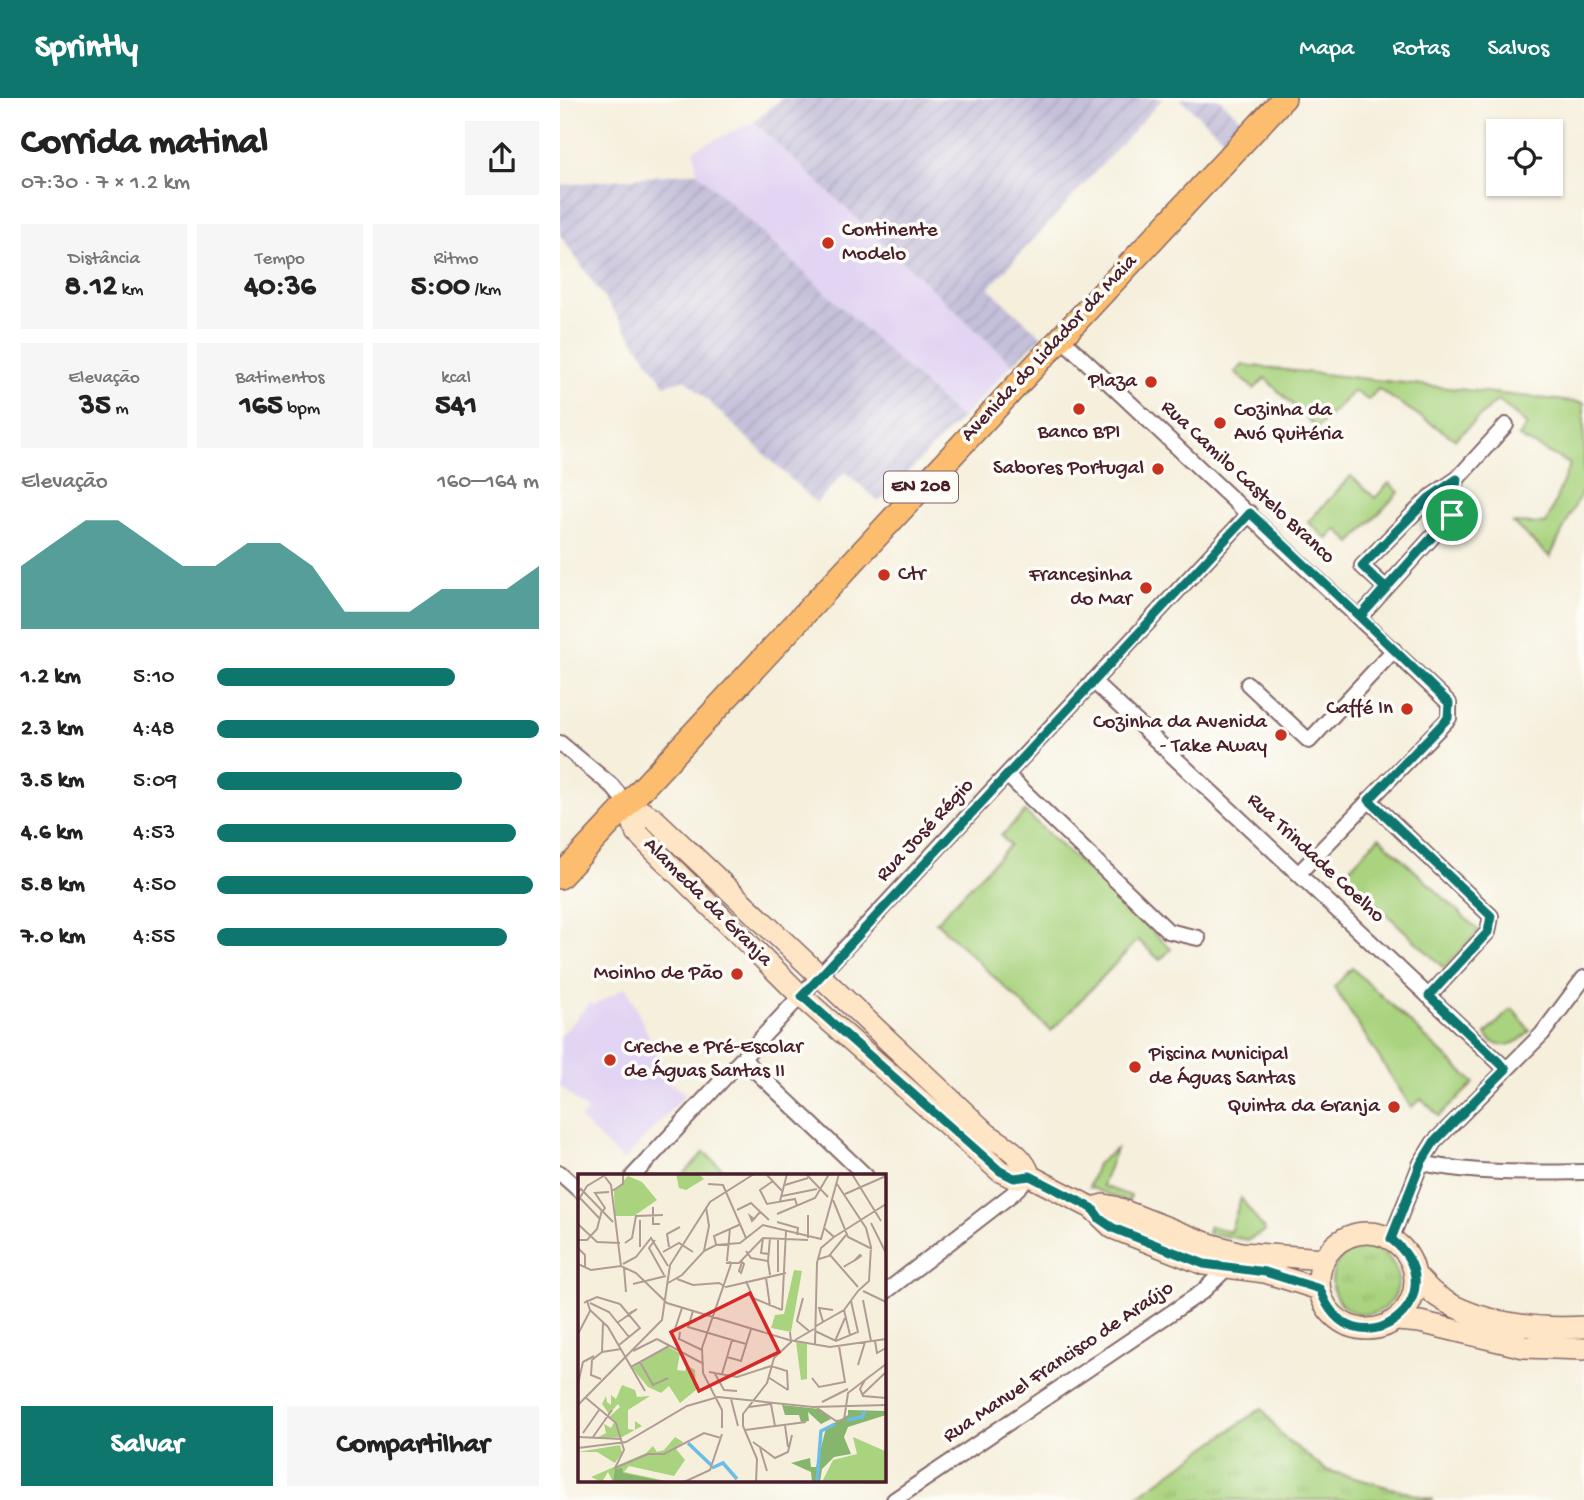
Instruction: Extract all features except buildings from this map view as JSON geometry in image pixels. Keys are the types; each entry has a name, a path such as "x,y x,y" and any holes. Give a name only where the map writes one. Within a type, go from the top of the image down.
{"main road":[{"name":"Avenida do Lidador da Maia","path":"560,877 1284,98"}],"street":[{"name":"Rua Camilo Castelo Branco","path":"1061,338 1449,703 1448,718 1299,873"},
{"path":"1385,588 1362,566 1429,498 1457,479 1506,425"},
{"path":"1360,617 1452,515 1457,479"},
{"name":"Rua José Régio","path":"635,1174 821,978 1250,513"},
{"path":"1248,684 1309,741 1394,650"},
{"name":"Rua Trindade Coelho","path":"1093,681 1506,1069"},
{"path":"560,743 612,786 627,804"},
{"path":"1007,775 1168,931 1198,938"},
{"path":"1369,800 1491,916 1488,932 1429,996"},
{"name":"Alameda da Granja","path":"627,804 653,818 987,1134 1014,1152 1026,1164 1030,1176"},
{"name":"Alameda da Granja","path":"627,804 637,833 802,996 978,1154 1014,1178 1030,1176 1092,1208 1100,1219 1113,1228 1204,1264 1265,1272 1320,1289"},
{"path":"1391,1239 1421,1163 1434,1142 1542,1034 1584,978"},
{"path":"743,1059 864,1174"},
{"path":"1421,1163 1506,1171 1584,1172"},
{"path":"560,1173 578,1189"},
{"path":"886,1291 1012,1194 1030,1176"},
{"name":"Alameda da Granja","path":"1092,1208 1104,1205 1114,1207 1206,1243 1241,1253 1324,1259"},
{"path":"1416,1276 1411,1300 1397,1320 1382,1328 1366,1330 1349,1327 1335,1318 1325,1305 1320,1289 1324,1259 1346,1238 1376,1234 1391,1239 1407,1255 1416,1276 1439,1298 1466,1311 1520,1323 1579,1327"},
{"name":"Rua Manuel Francisco de Araújo","path":"894,1500 1197,1295 1241,1253"},
{"path":"1397,1320 1420,1322 1524,1347 1580,1349"}],"shaded area":[{"path":"782,98 1163,98 989,288 1042,337 1012,364 754,122"},
{"path":"1179,98 1218,98 1243,120 1224,139"},
{"name":"Continente Modelo","path":"754,122 1012,364 961,419 697,172 694,149"},
{"path":"697,172 961,419 879,502 845,472 816,503 685,379 665,385 560,235 560,185"},
{"name":"Creche e Pré-Escolar de Águas Santas II","path":"626,987 671,1084 686,1094 623,1161 580,1119 587,1111 560,1086 560,1037 590,1003 594,1005"}],"green space":[{"path":"1243,365 1584,403 1584,487 1550,557 1513,523 1546,524 1570,464 1519,437 1527,425 1498,400 1455,439 1378,389 1368,400 1354,391 1317,428 1265,378 1254,389 1235,372"},
{"path":"1351,476 1375,498 1389,483 1399,492 1351,543 1337,529 1327,539 1308,522"},
{"path":"1025,812 1171,949 1160,960 1138,940 1051,1031 936,922 1010,845 1001,836"},
{"path":"1379,837 1479,931 1444,968 1344,874"},
{"path":"1352,968 1474,1083 1439,1116 1422,1099 1411,1107 1334,987"},
{"path":"1512,1008 1530,1031 1514,1043 1496,1044 1486,1034"},
{"path":"1116,1149 1102,1186 1131,1196 1128,1202 1089,1187 1097,1164"},
{"path":"704,1152 728,1174 684,1174"},
{"path":"1241,1198 1265,1231 1248,1240 1208,1233 1210,1226 1230,1232"},
{"path":"1365,1248 1378,1251 1388,1258 1395,1268 1398,1281 1395,1294 1388,1304 1378,1311 1365,1314 1352,1311 1342,1304 1335,1294 1332,1281 1335,1268 1342,1258 1352,1251"},
{"path":"1262,1408 1282,1436 1326,1470 1434,1500 1132,1500"}],"place":[{"name":"Continente Modelo","path":"828,243"},
{"name":"Plaza","path":"1151,382"},
{"name":"Banco BPI","path":"1079,409"},
{"name":"Cozinha da Avó Quitéria","path":"1220,423"},
{"name":"Sabores Portugal","path":"1158,469"},
{"name":"Ctr","path":"884,575"},
{"name":"Francesinha do Mar","path":"1146,588"},
{"name":"Caffé In","path":"1407,709"},
{"name":"Cozinha da Avenida - Take Away","path":"1281,735"},
{"name":"Moinho de Pão","path":"737,974"},
{"name":"Creche e Pré-Escolar de Águas Santas II","path":"610,1060"},
{"name":"Piscina Municipal de Águas Santas","path":"1135,1067"},
{"name":"Quinta da Granja","path":"1394,1107"}],"route":[{"path":"1452,515 1360,617 1250,513 802,996 1000,1171 1014,1178 1030,1176 1092,1208 1100,1219 1113,1228 1204,1264 1265,1272 1320,1289 1325,1305 1335,1318 1349,1327 1366,1330 1382,1328 1397,1320 1408,1308 1415,1293 1416,1276 1412,1261 1403,1248 1391,1239 1421,1163 1434,1142 1506,1069 1429,996 1488,932 1491,916 1369,800 1448,718 1449,703 1360,617 1385,588 1362,566 1429,498 1457,479 1452,515"}]}
